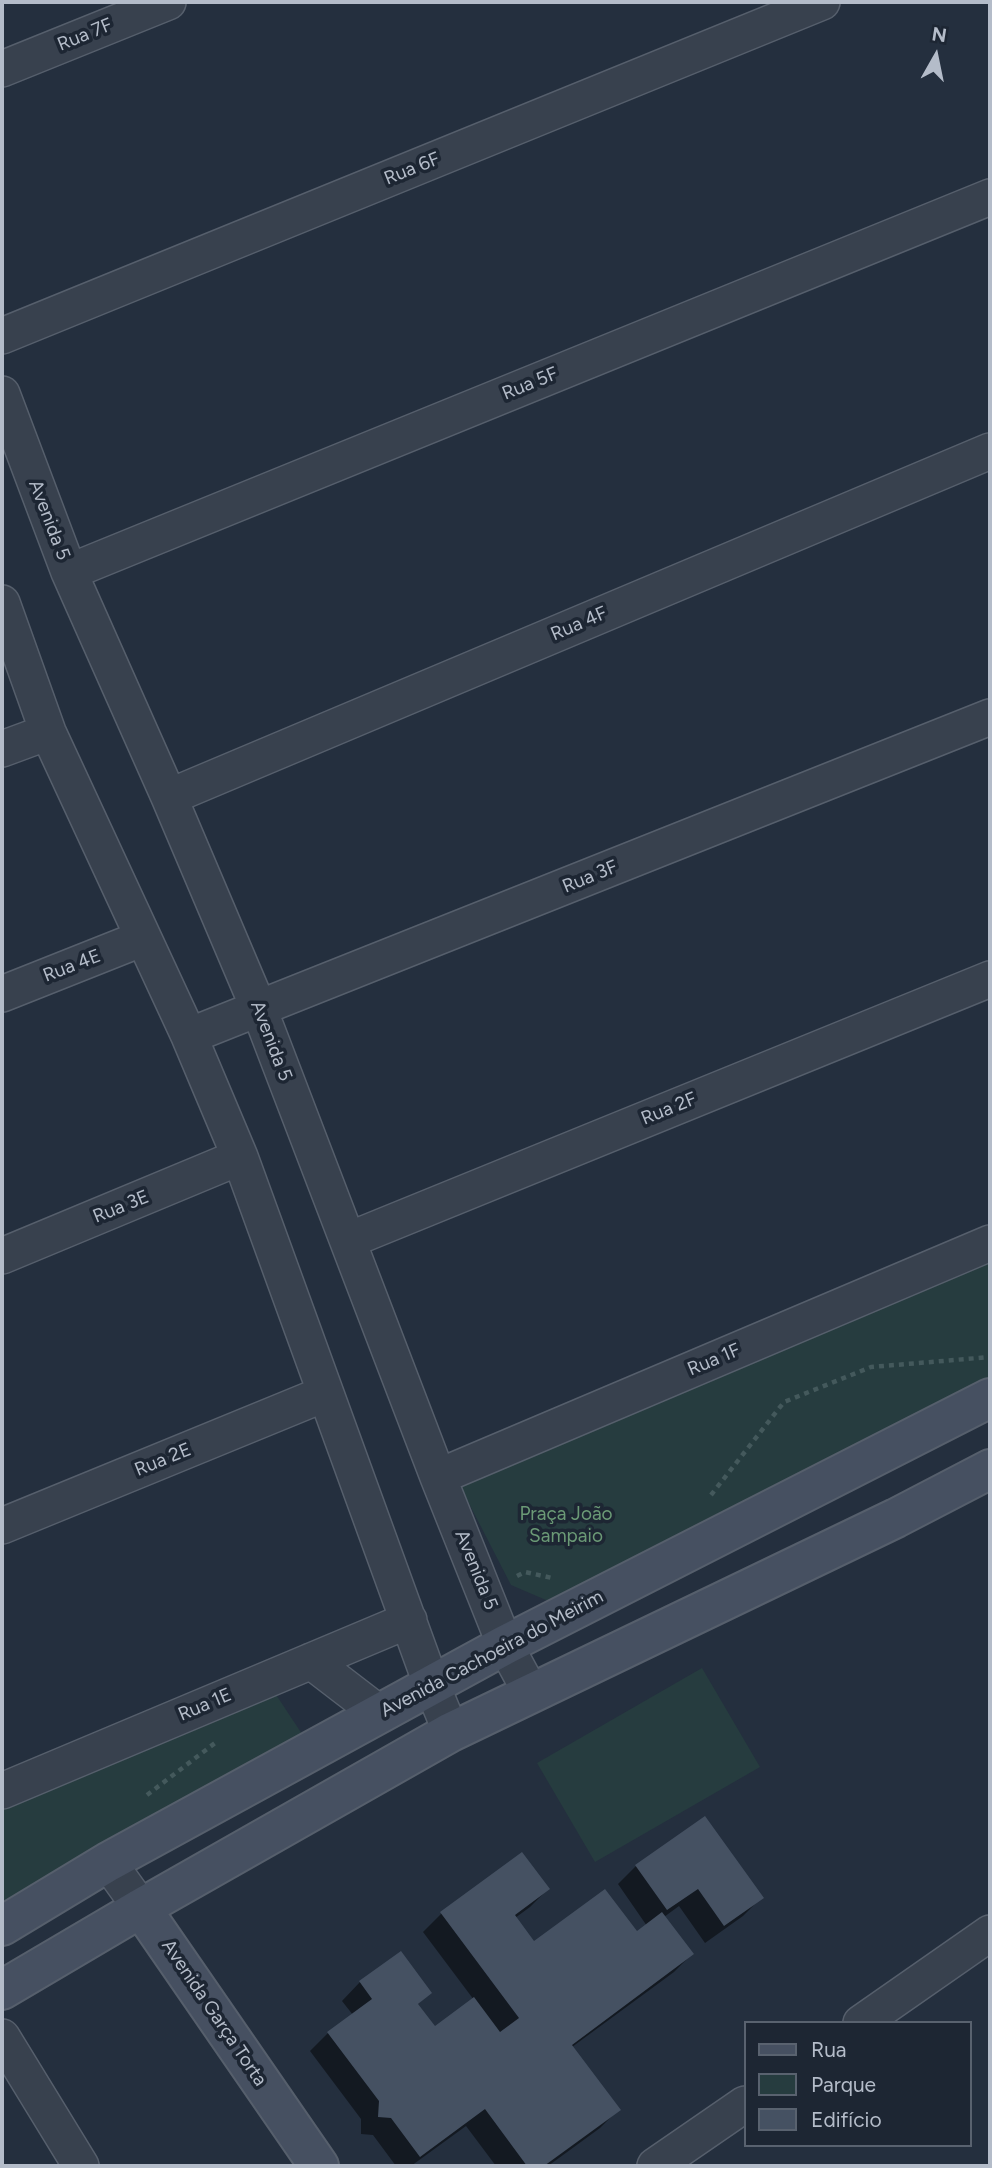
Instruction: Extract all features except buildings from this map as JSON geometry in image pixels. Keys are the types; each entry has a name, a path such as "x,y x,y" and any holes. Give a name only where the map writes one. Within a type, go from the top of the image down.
{"street":[{"name":"Rua 7F","path":"2,69 168,2"},
{"name":"Rua 6F","path":"2,336 822,2"},
{"name":"Rua 5F","path":"69,572 990,197"},
{"name":"Avenida 5","path":"2,394 69,572 259,1009 438,1477 505,1644 531,1693"},
{"name":"Rua 4F","path":"169,797 990,451"},
{"path":"2,603 48,732 189,1036 240,1157 324,1394 451,1732"},
{"name":"Rua 3F","path":"189,1036 990,717"},
{"path":"2,749 48,732"},
{"name":"Rua 4E","path":"2,994 143,938"},
{"name":"Rua 2F","path":"348,1240 990,979"},
{"name":"Rua 3E","path":"2,1256 240,1157"},
{"name":"Rua 1F","path":"438,1477 990,1244"},
{"name":"Rua 2E","path":"2,1526 324,1394"},
{"name":"Avenida Cachoeira do Meirim","path":"2,1926 108,1861 505,1644 990,1398"},
{"path":"2,1990 451,1732 896,1518 990,1469"},
{"name":"Rua 1E","path":"2,1791 409,1620"},
{"path":"311,1661 380,1714"},
{"name":"Avenida Garça Torta","path":"108,1861 319,2166"},
{"path":"864,2021 990,1933"},
{"path":"2,2037 81,2166"},
{"path":"655,2166 744,2105"}],"green space":[{"name":"Praça João Sampaio","path":"990,1262 990,1394 567,1609 511,1585 460,1486"},
{"path":"702,1668 760,1767 595,1862 537,1763"},
{"path":"267,1681 302,1734 2,1903 2,1799"}]}
